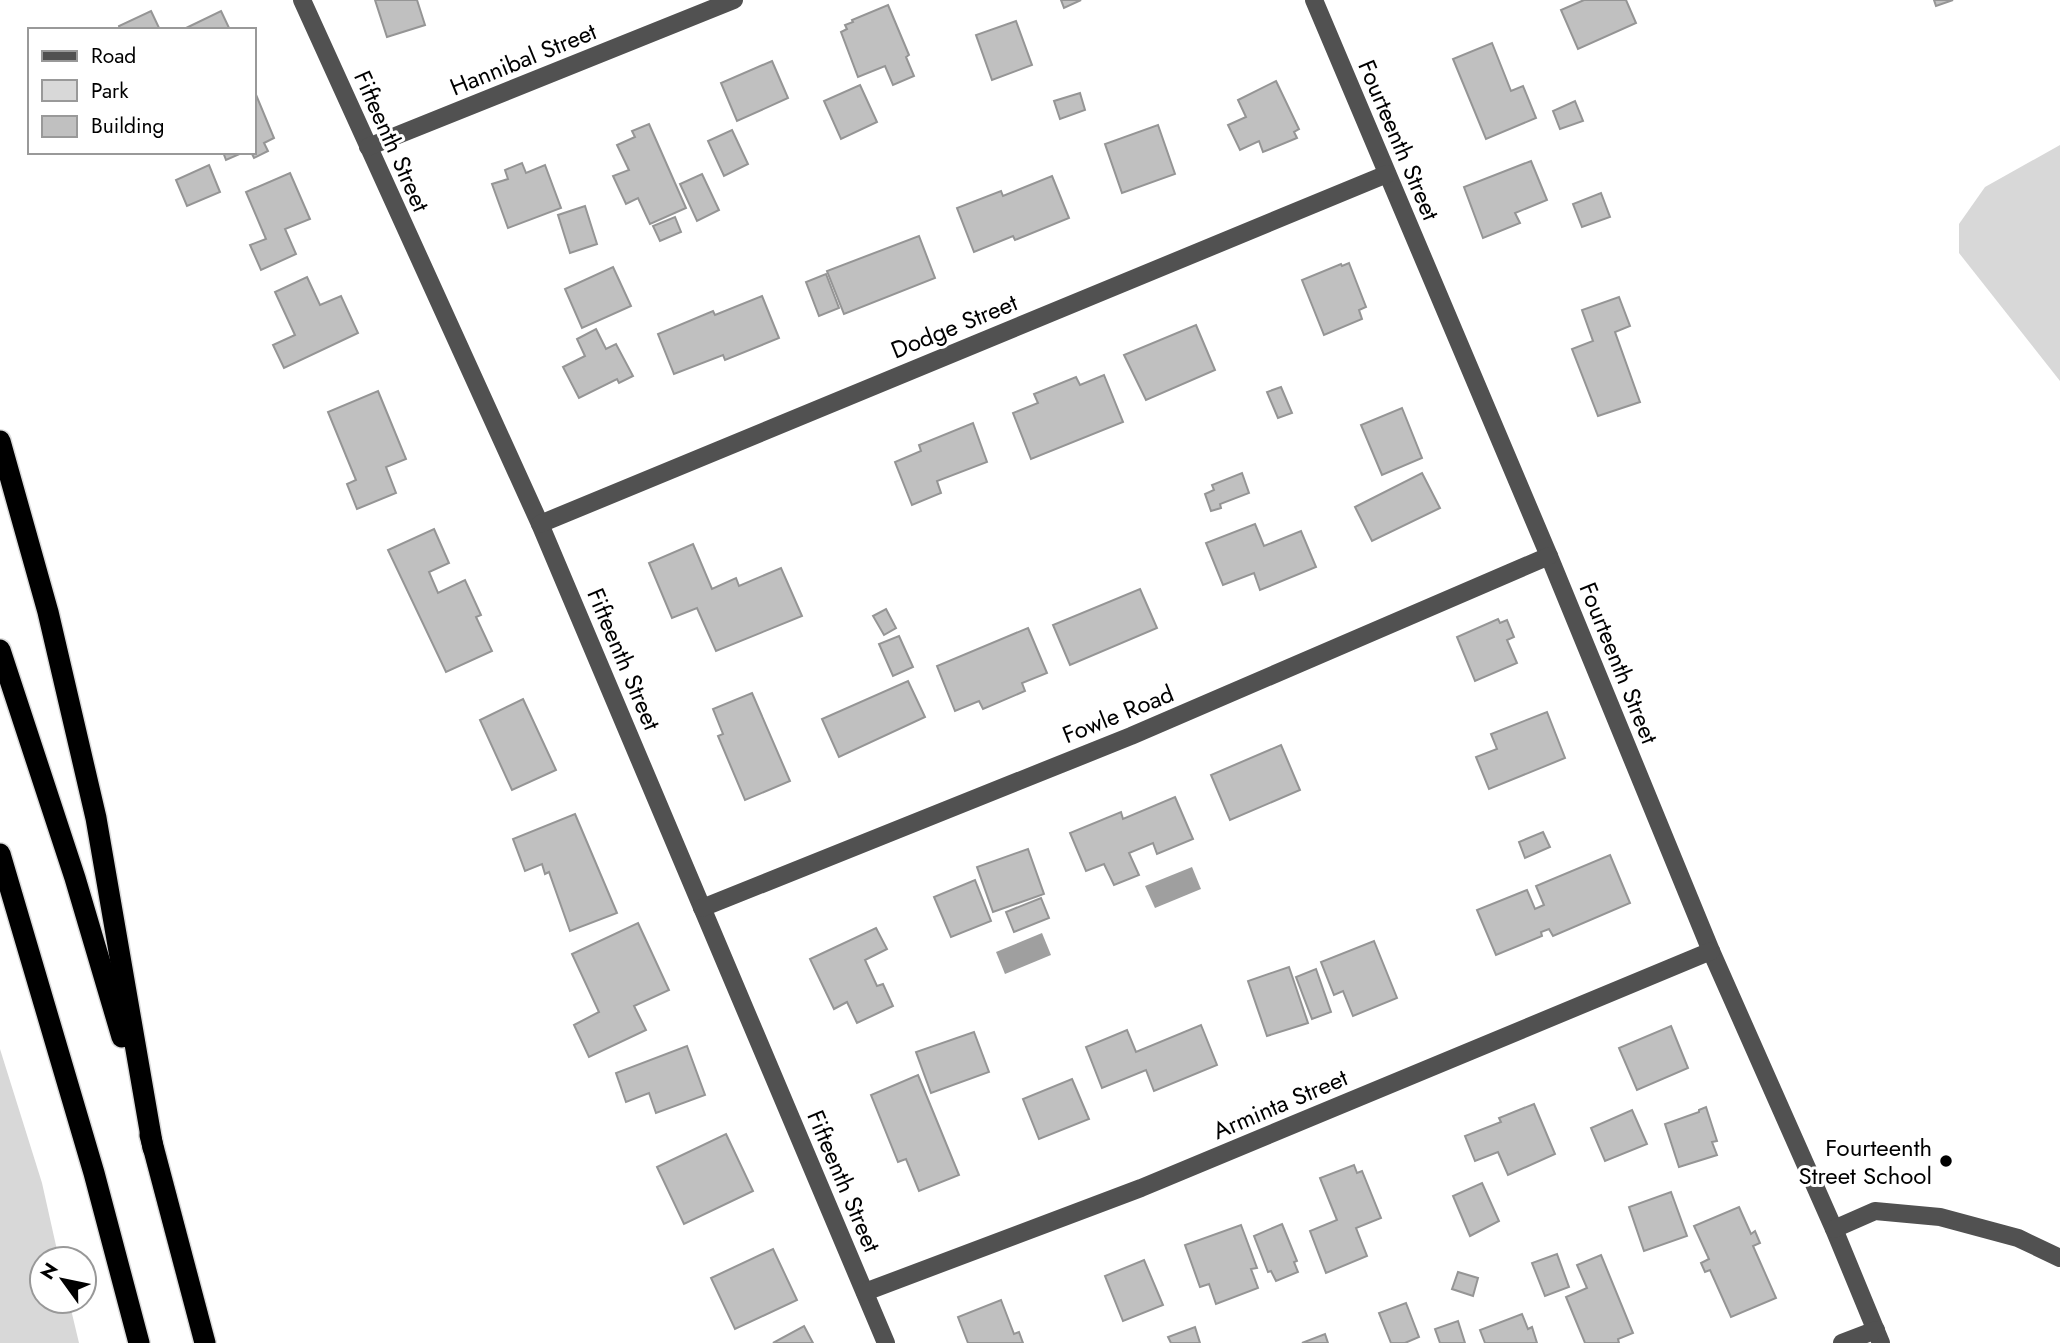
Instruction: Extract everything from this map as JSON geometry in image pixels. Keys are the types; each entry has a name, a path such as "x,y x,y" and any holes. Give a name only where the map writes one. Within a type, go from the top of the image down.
{"highway":[{"path":"0,441 48,612 96,818 153,1148"},
{"path":"0,650 75,878 153,1148 205,1343"},
{"path":"0,854 83,1135 139,1343"}],"street":[{"name":"Fifteenth Street","path":"302,0 540,524 886,1343"},
{"name":"Hannibal Street","path":"368,147 734,0"},
{"name":"Fourteenth Street","path":"1314,0 1549,556 1711,951 1834,1228 1878,1336"},
{"name":"Dodge Street","path":"540,524 1387,174"},
{"name":"Fowle Road","path":"702,908 1130,736 1549,556"},
{"name":"Arminta Street","path":"864,1292 1140,1188 1711,951"},
{"path":"1834,1228 1875,1211 1940,1217 2018,1238 2060,1258"},
{"path":"1842,1343 1878,1336"}],"green space":[{"path":"2060,145 2060,381 1959,253 1959,224 1985,187"},
{"path":"0,1049 42,1183 56,1245 28,1245 28,1315 72,1315 79,1343 0,1343"}],"shaded area":[{"path":"1192,867 1201,889 1155,908 1145,886"},
{"path":"1042,933 1051,955 1005,974 996,952"}],"building":[{"path":"375,0 417,0 425,25 387,37"},
{"path":"1061,0 1081,0 1064,8"},
{"path":"1584,0 1626,0 1636,23 1578,49 1561,10"},
{"path":"1934,0 1953,0 1936,6"},
{"path":"888,5 909,55 906,57 914,76 893,85 885,66 858,77 841,32 847,29 845,25 853,22 852,20"},
{"path":"151,11 159,28 120,28"},
{"path":"221,11 229,28 186,28"},
{"path":"1016,21 1032,65 992,80 976,35"},
{"path":"1492,43 1511,91 1523,86 1536,118 1486,139 1453,59"},
{"path":"772,61 788,98 737,121 721,83"},
{"path":"1276,81 1299,129 1294,132 1297,138 1263,152 1259,141 1240,150 1228,125 1246,117 1238,100"},
{"path":"860,85 877,122 841,139 824,101"},
{"path":"1080,93 1085,110 1060,119 1054,101"},
{"path":"256,95 274,138 264,143 268,151 254,158 252,154 256,154"},
{"path":"1575,101 1583,121 1560,129 1553,111"},
{"path":"649,124 686,208 650,224 638,198 626,204 613,176 629,170 617,145 635,137 632,131"},
{"path":"1158,125 1175,174 1122,193 1105,144"},
{"path":"732,130 748,164 724,176 708,141"},
{"path":"224,154 240,154 226,160"},
{"path":"1531,161 1547,200 1515,213 1520,223 1483,238 1464,187"},
{"path":"522,163 526,173 545,165 561,208 508,228 492,184 508,179 505,170"},
{"path":"209,165 220,192 187,206 176,180"},
{"path":"290,173 310,219 285,229 296,254 261,270 250,245 266,239 246,192"},
{"path":"702,174 719,210 697,221 680,184"},
{"path":"1052,176 1069,218 1015,240 1013,236 974,252 957,208 1001,191 1003,196"},
{"path":"1601,193 1610,217 1582,227 1573,204"},
{"path":"585,206 597,244 570,253 558,215"},
{"path":"675,217 681,232 660,241 653,226"},
{"path":"919,236 935,278 844,314 827,271"},
{"path":"1349,263 1366,307 1359,310 1362,319 1324,335 1302,280"},
{"path":"613,267 631,306 582,328 565,289"},
{"path":"826,274 839,308 819,316 806,282"},
{"path":"307,277 320,305 341,296 358,333 284,368 273,345 295,335 275,292"},
{"path":"762,296 779,338 725,360 723,355 674,374 658,334 713,311 715,315"},
{"path":"1619,297 1630,326 1615,332 1640,402 1598,416 1572,349 1593,341 1582,310"},
{"path":"1196,325 1215,370 1146,400 1124,355"},
{"path":"596,329 606,349 616,344 633,376 619,383 617,379 579,398 563,367 585,356 577,339"},
{"path":"1104,375 1123,422 1031,459 1013,413 1038,403 1034,394 1076,377 1080,385"},
{"path":"1281,387 1292,413 1278,418 1267,392"},
{"path":"378,391 406,459 386,467 396,493 357,509 347,484 356,480 328,412"},
{"path":"1402,408 1422,458 1382,475 1361,425"},
{"path":"973,423 987,462 937,481 941,493 912,505 895,462 921,451 919,445"},
{"path":"1242,473 1249,493 1220,504 1221,508 1211,511 1205,494 1214,490 1212,485"},
{"path":"1422,473 1440,508 1372,541 1355,507"},
{"path":"1255,524 1264,546 1301,531 1316,567 1260,590 1254,573 1223,585 1206,543"},
{"path":"434,529 449,563 429,572 438,593 465,580 481,615 476,617 492,651 446,672 388,550"},
{"path":"693,544 712,589 736,578 739,586 781,568 802,616 716,651 697,608 672,618 649,563"},
{"path":"1140,589 1157,628 1070,665 1053,625"},
{"path":"886,609 896,628 884,635 873,616"},
{"path":"1498,619 1500,623 1507,620 1514,637 1507,640 1517,663 1475,681 1457,637"},
{"path":"1028,628 1047,673 1022,683 1025,691 983,709 979,701 955,711 937,666"},
{"path":"899,636 913,667 893,676 879,644"},
{"path":"908,681 925,717 839,757 822,719"},
{"path":"752,693 790,781 745,800 718,736 723,734 713,709"},
{"path":"523,699 556,770 512,790 480,720"},
{"path":"1547,712 1565,758 1489,789 1476,757 1497,749 1491,734"},
{"path":"1281,745 1300,790 1230,820 1211,775"},
{"path":"1175,797 1193,839 1157,854 1153,843 1129,853 1139,875 1114,885 1104,864 1086,871 1070,833 1121,812 1123,819"},
{"path":"575,814 617,913 570,931 549,872 545,874 542,864 525,871 513,839"},
{"path":"1543,832 1550,847 1525,858 1519,842"},
{"path":"1028,849 1044,894 993,912 977,867"},
{"path":"1610,855 1630,903 1553,936 1549,929 1541,932 1542,936 1496,955 1477,910 1527,890 1535,909 1544,905 1536,886"},
{"path":"975,880 991,921 951,937 934,897"},
{"path":"1041,898 1049,918 1014,932 1006,912"},
{"path":"638,923 669,990 634,1006 646,1030 589,1057 574,1025 599,1012 572,954"},
{"path":"876,928 887,949 865,960 877,986 883,984 893,1006 857,1023 847,1002 834,1009 810,959"},
{"path":"1374,941 1397,998 1353,1016 1343,991 1334,995 1321,962"},
{"path":"1289,967 1308,1023 1267,1036 1248,981"},
{"path":"1316,969 1331,1012 1312,1019 1296,977"},
{"path":"1201,1025 1217,1065 1154,1091 1146,1070 1102,1088 1086,1047 1127,1030 1136,1052"},
{"path":"1671,1026 1688,1068 1637,1090 1619,1048"},
{"path":"974,1032 989,1072 931,1093 916,1052"},
{"path":"687,1046 705,1095 656,1113 649,1093 626,1102 616,1073"},
{"path":"918,1075 959,1175 919,1191 906,1159 898,1162 871,1095"},
{"path":"1072,1079 1089,1119 1039,1139 1023,1099"},
{"path":"1534,1104 1555,1154 1508,1175 1498,1152 1475,1161 1465,1136 1501,1122 1499,1118"},
{"path":"1706,1107 1717,1141 1712,1142 1717,1155 1679,1167 1665,1124"},
{"path":"1632,1110 1647,1144 1605,1161 1591,1128"},
{"path":"726,1134 753,1191 684,1224 657,1167"},
{"path":"1354,1165 1357,1173 1362,1171 1381,1218 1356,1228 1367,1256 1326,1273 1310,1231 1337,1220 1320,1178"},
{"path":"1482,1183 1499,1221 1470,1236 1453,1196"},
{"path":"1671,1192 1687,1236 1644,1251 1629,1207"},
{"path":"1739,1207 1751,1234 1755,1231 1760,1243 1753,1246 1776,1298 1731,1317 1710,1270 1705,1272 1701,1263 1709,1259 1694,1226"},
{"path":"1282,1224 1297,1261 1294,1262 1298,1272 1276,1281 1271,1271 1268,1272 1254,1236"},
{"path":"1241,1225 1257,1268 1251,1269 1258,1288 1216,1304 1209,1284 1200,1287 1185,1245"},
{"path":"773,1249 797,1300 735,1329 711,1278"},
{"path":"1557,1254 1569,1287 1545,1296 1532,1263"},
{"path":"1601,1255 1633,1333 1618,1339 1619,1343 1585,1343 1566,1297 1587,1288 1577,1265"},
{"path":"1144,1260 1163,1305 1123,1321 1105,1276"},
{"path":"1458,1272 1478,1278 1473,1296 1452,1289"},
{"path":"1001,1300 1014,1334 1019,1332 1023,1343 968,1343 958,1317"},
{"path":"1406,1303 1419,1337 1405,1343 1391,1343 1379,1313"},
{"path":"1522,1314 1528,1329 1532,1327 1537,1343 1485,1343 1480,1330"},
{"path":"1458,1321 1465,1343 1440,1343 1435,1329"},
{"path":"804,1326 813,1343 773,1343"},
{"path":"1195,1327 1200,1343 1171,1343 1168,1337"},
{"path":"1325,1334 1328,1343 1302,1343"}],"place":[{"name":"Fourteenth Street School","path":"1946,1161"}]}
